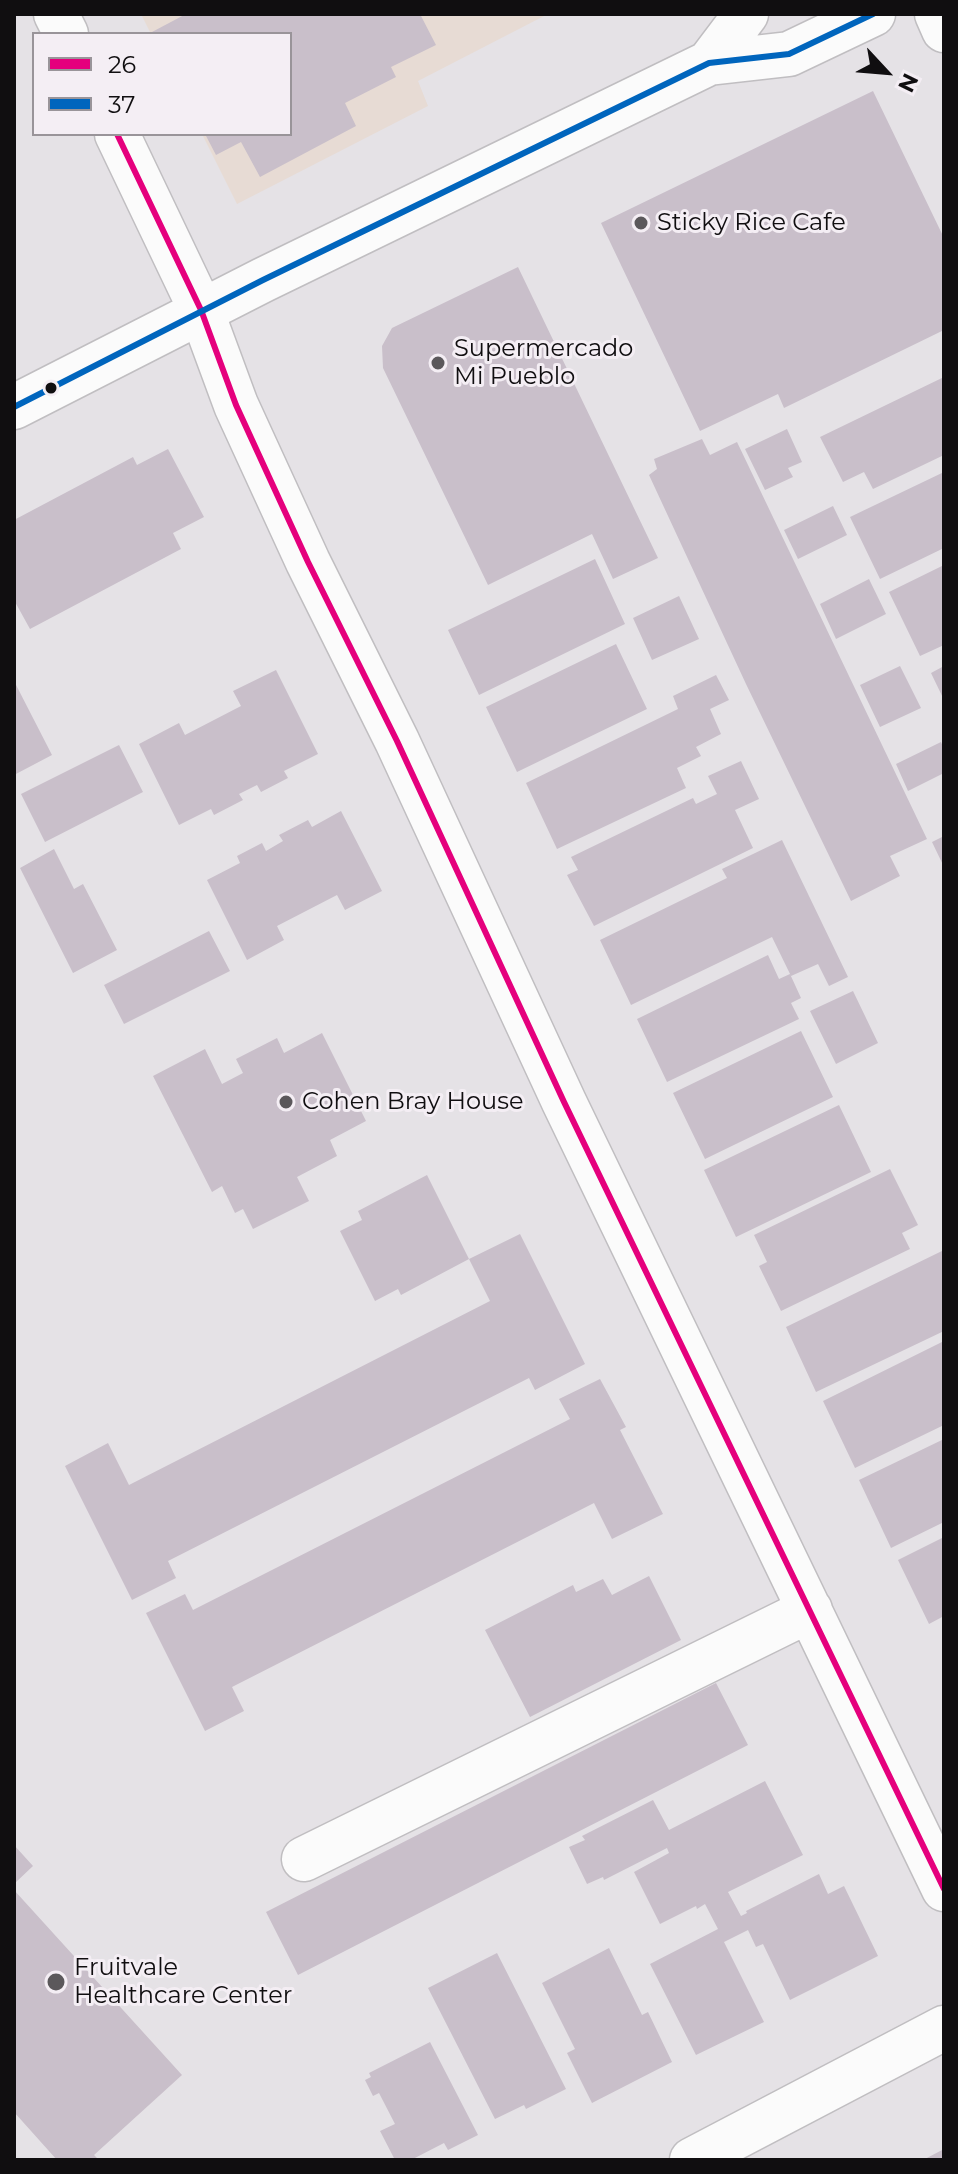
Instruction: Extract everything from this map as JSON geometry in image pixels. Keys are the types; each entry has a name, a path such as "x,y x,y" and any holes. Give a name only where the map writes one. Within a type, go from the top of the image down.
{"street":[{"path":"56,14 65,32"},
{"path":"709,63 746,14"},
{"path":"14,407 201,310 709,63 789,54 873,14"},
{"path":"937,14 944,30"},
{"path":"118,136 201,310 236,405 308,562 381,706 564,1102 944,1889"},
{"path":"304,1859 810,1610"},
{"path":"692,2160 944,2028"}],"shaded area":[{"path":"141,14 548,14 418,81 428,106 237,204 203,136 292,136 292,32 150,32"}],"building":[{"path":"186,14 420,14 436,45 391,67 396,77 345,103 356,126 260,177 241,142 216,155 206,136 292,136 292,32 152,32"},
{"path":"873,91 944,238 944,330 784,408 778,394 700,431 601,223"},
{"path":"518,267 658,558 613,579 592,534 488,585 383,368 382,346 392,328"},
{"path":"944,377 944,455 873,489 864,472 843,482 820,437"},
{"path":"787,429 802,462 788,468 793,477 765,490 745,449"},
{"path":"702,439 710,455 737,442 927,839 890,856 900,876 851,901 649,475 657,469 654,459"},
{"path":"168,449 204,517 173,533 181,549 30,629 14,600 14,520 133,457 137,465"},
{"path":"944,472 944,548 880,579 850,517"},
{"path":"833,506 847,535 798,559 784,530"},
{"path":"595,559 625,624 479,695 448,630"},
{"path":"944,565 944,645 920,656 889,592"},
{"path":"869,579 886,614 836,639 820,604"},
{"path":"679,596 699,639 652,660 633,618"},
{"path":"616,644 647,709 517,772 486,707"},
{"path":"900,666 921,708 880,727 860,685"},
{"path":"944,666 944,700 931,673"},
{"path":"276,670 318,754 284,771 288,778 261,792 257,785 239,794 243,800 214,815 211,809 179,825 139,744 179,723 185,735 241,706 233,691"},
{"path":"716,675 729,700 710,709 721,734 696,747 701,756 677,768 686,788 557,849 526,783 678,709 673,696"},
{"path":"14,681 52,755 14,775"},
{"path":"941,742 944,773 908,791 896,764"},
{"path":"119,745 143,792 45,842 21,794"},
{"path":"741,761 759,799 735,810 753,848 594,926 567,875 578,870 571,857 693,798 696,804 717,794 708,776"},
{"path":"341,811 382,891 345,910 337,895 277,926 284,940 247,960 207,880 240,863 237,856 262,843 266,851 283,841 279,835 308,820 312,827"},
{"path":"944,836 944,867 932,842"},
{"path":"782,840 848,977 829,986 818,964 791,976 772,937 631,1005 600,940 727,878 722,869"},
{"path":"54,849 74,889 83,884 117,950 73,973 20,868"},
{"path":"209,931 230,971 124,1024 104,985"},
{"path":"768,955 779,979 790,974 801,998 791,1003 799,1019 667,1082 637,1019"},
{"path":"853,991 878,1043 836,1064 810,1011"},
{"path":"801,1031 833,1097 705,1159 673,1093"},
{"name":"Cohen Bray House","path":"322,1033 366,1121 330,1140 337,1156 297,1177 309,1201 253,1229 243,1209 235,1213 222,1186 212,1192 153,1076 205,1049 222,1084 243,1073 236,1059 277,1038 284,1053"},
{"path":"839,1105 871,1172 736,1237 704,1170"},
{"path":"890,1169 918,1225 902,1233 910,1249 781,1311 759,1266 767,1262 754,1235"},
{"path":"427,1175 469,1259 401,1295 398,1289 375,1301 340,1231 362,1220 358,1211"},
{"path":"520,1234 585,1364 535,1390 529,1378 168,1561 176,1578 132,1600 65,1466 108,1443 129,1485 490,1301 469,1259"},
{"path":"944,1250 944,1331 816,1392 786,1327"},
{"path":"944,1341 944,1425 855,1468 823,1401"},
{"path":"600,1379 626,1427 620,1430 663,1514 612,1539 594,1503 232,1687 244,1711 205,1731 146,1613 185,1594 193,1610 570,1419 559,1399"},
{"path":"944,1439 944,1522 891,1548 859,1480"},
{"path":"944,1537 944,1616 929,1624 898,1560"},
{"path":"649,1576 681,1640 530,1717 485,1630 573,1585 576,1592 603,1579 612,1595"},
{"path":"716,1683 748,1745 298,1975 266,1912"},
{"path":"765,1781 803,1855 728,1892 741,1916 819,1874 828,1894 844,1886 878,1956 790,2000 763,1944 756,1947 748,1930 724,1942 764,2022 696,2055 650,1964 718,1929 705,1904 660,1924 634,1872 669,1853 667,1848 604,1880 603,1877 587,1884 569,1847 585,1840 582,1836 653,1800 669,1830"},
{"path":"14,1845 33,1866 14,1884"},
{"name":"Fruitvale Healthcare Center","path":"14,1890 182,2075 94,2155 99,2160 57,2160 14,2112"},
{"path":"609,1948 642,2015 648,2012 672,2062 592,2103 567,2053 575,2049 542,1983"},
{"path":"497,1953 566,2089 526,2109 524,2105 495,2119 428,1988"},
{"path":"430,2042 478,2135 448,2150 444,2143 411,2160 395,2160 380,2131 395,2124 379,2093 373,2096 365,2080 371,2077 369,2073"},
{"path":"944,2149 944,2160 923,2160"}],"transit line":[{"name":"37","path":"14,407 263,280 709,63 789,54 873,14"},
{"name":"26","path":"118,136 201,310 236,405 308,562 397,741 564,1102 944,1889"}],"place":[{"name":"Sticky Rice Cafe","path":"641,223"},
{"name":"Supermercado Mi Pueblo","path":"438,363"},
{"name":"Cohen Bray House","path":"286,1102"},
{"name":"Fruitvale Healthcare Center","path":"56,1982"}]}
